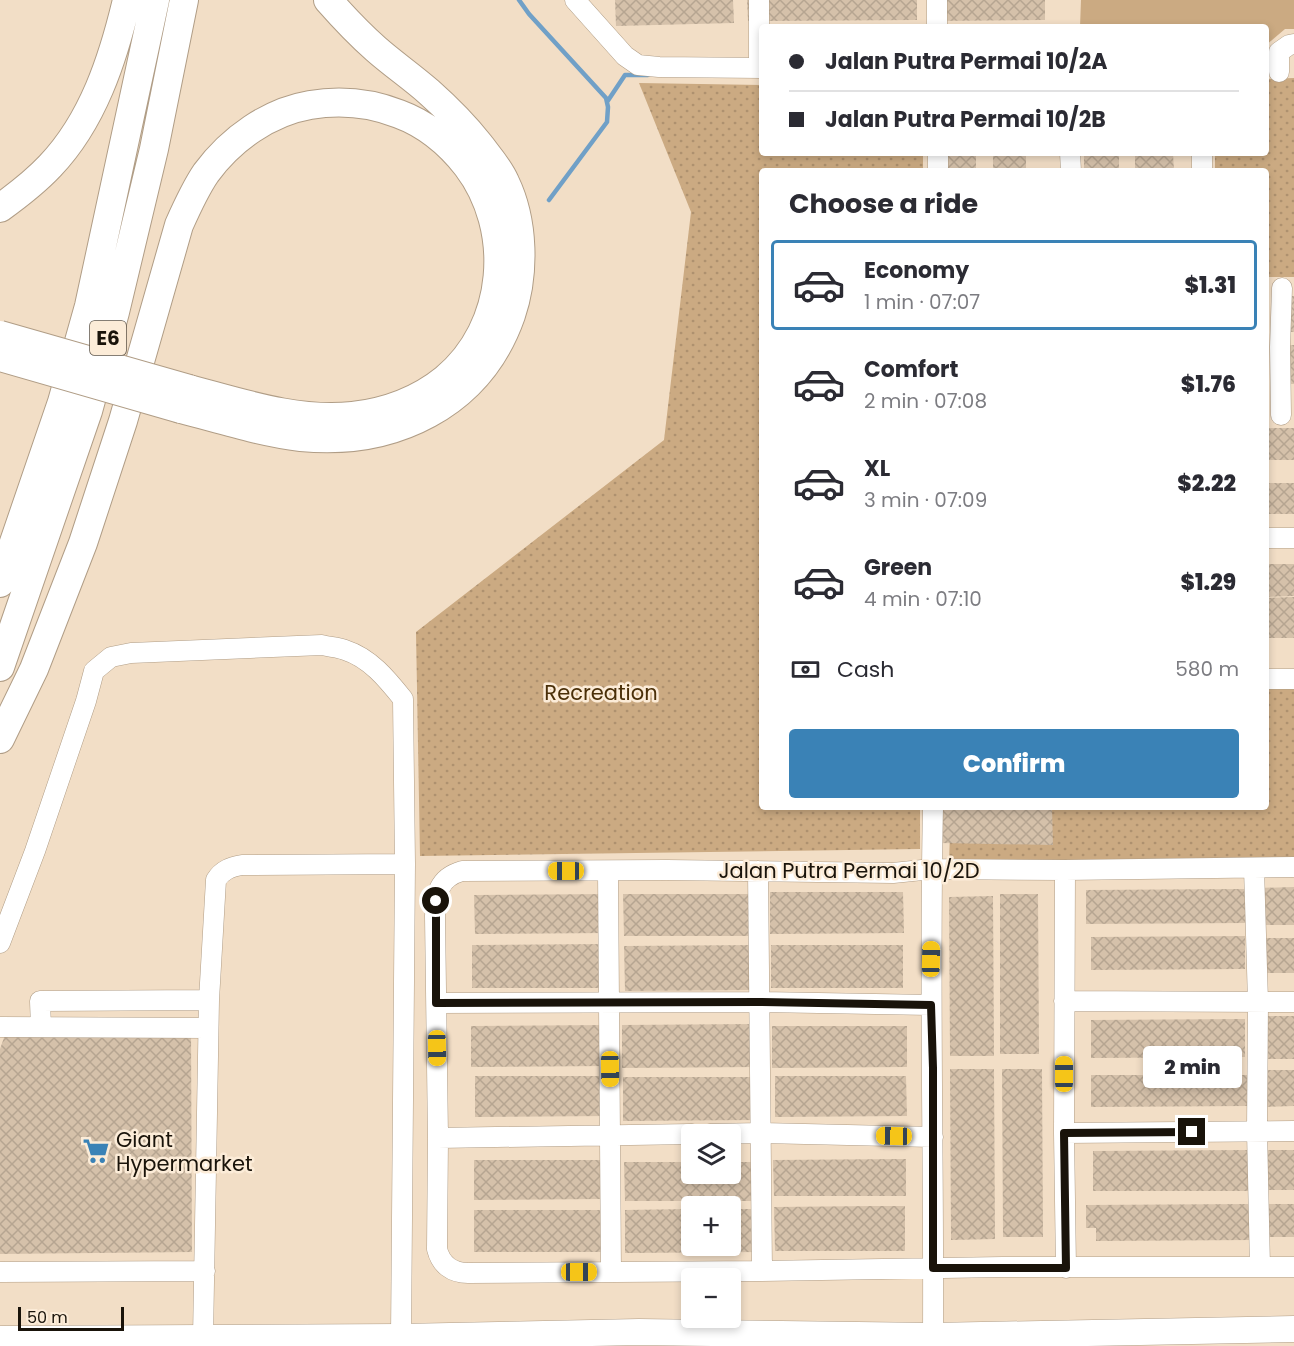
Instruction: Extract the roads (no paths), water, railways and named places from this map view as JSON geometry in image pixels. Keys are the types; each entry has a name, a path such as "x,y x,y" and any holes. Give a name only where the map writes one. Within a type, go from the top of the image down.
{"highway":[{"path":"0,208 51,166 73,138 91,108 103,81 127,0"},
{"name":"E6","path":"0,584 62,402 89,306 155,0"},
{"name":"E6","path":"0,667 88,411 115,312 154,149 184,0"},
{"path":"0,335 185,399 265,431 303,437 333,438 377,433 407,423 432,412 453,398 481,371 504,335 519,281 518,222 505,181 463,124 376,48 328,0"},
{"path":"0,357 185,399 307,416 353,416 385,410 402,404 445,378 466,356 483,328 495,297 499,263 492,214 479,182 459,156 432,132 404,116 366,105 320,103 285,112 261,123 241,136 207,172 190,199 179,225 123,422 83,543 34,669 0,739"}],"main road":[{"path":"0,1339 206,1342 540,1334 710,1332 933,1336 1294,1329"},
{"path":"650,1346 658,1343 688,1341 710,1332"},
{"path":"540,1334 569,1343 600,1343 608,1346"}],"street":[{"path":"575,0 625,56 638,65 759,68"},
{"path":"759,0 760,24"},
{"path":"937,0 937,24"},
{"path":"1280,72 1279,52 1294,44"},
{"path":"1280,288 1280,415"},
{"path":"1269,538 1294,538"},
{"path":"0,943 35,851 94,671 111,657 131,653 322,645 345,650 362,658 376,669 403,699 405,864 401,1338"},
{"path":"1269,679 1294,679"},
{"path":"933,810 931,1005 933,1336"},
{"path":"206,1342 208,1028 216,880 220,873 242,864 405,864"},
{"name":"Jalan Putra Permai 10/2D","path":"1294,867 932,869 893,873 462,871 454,873 439,888 435,916 438,1249 439,1257 454,1271 468,1273 1294,1267"},
{"path":"1254,868 1258,1002 1257,1131 1260,1267"},
{"path":"1065,870 1066,1268"},
{"path":"608,871 611,1272"},
{"path":"758,871 762,1271"},
{"path":"41,1027 40,1001 209,1000"},
{"path":"1064,1001 1294,1002"},
{"path":"436,1003 759,1002 931,1005"},
{"path":"0,1027 208,1028"},
{"path":"1064,1133 1294,1131"},
{"path":"741,1133 933,1137"},
{"path":"438,1138 681,1134"},
{"path":"0,1272 205,1271"}],"waterway":[{"path":"519,0 529,14 606,98 608,107 607,122 549,200"},
{"path":"607,102 625,75 648,75"}],"place":[{"name":"Giant Hypermarket","path":"96,1151"}],"park label":[{"name":"Recreation","path":"601,692"}]}
